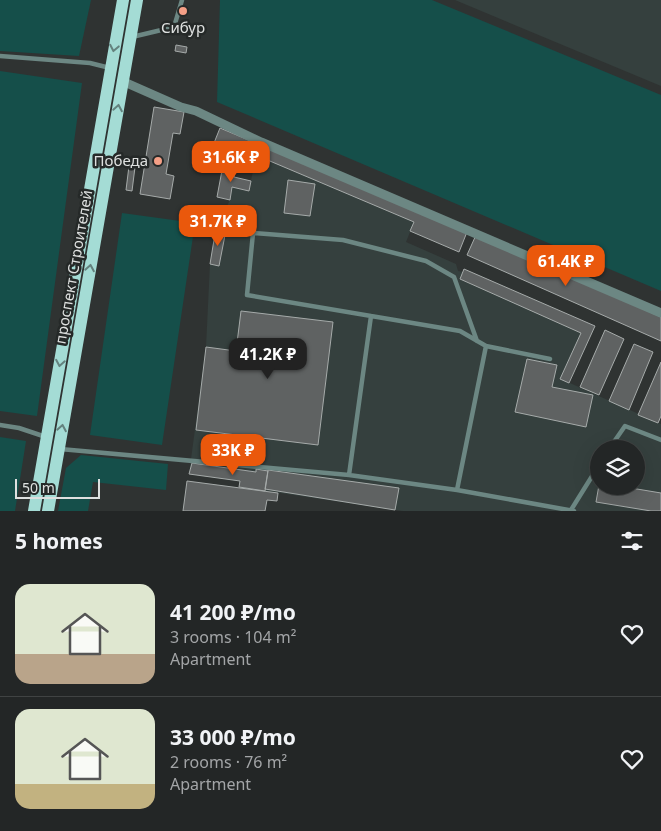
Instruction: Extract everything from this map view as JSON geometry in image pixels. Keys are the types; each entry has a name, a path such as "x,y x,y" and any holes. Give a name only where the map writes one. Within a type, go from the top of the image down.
{"main road":[{"name":"проспект Строителей","path":"34,511 123,0"},
{"name":"проспект Строителей","path":"48,511 137,0"}],"street":[{"path":"123,75 180,106 196,111 261,142 661,313"}],"lane":[{"path":"130,38 174,27 182,0"},
{"path":"0,56 90,63 110,68 123,75"},
{"path":"477,341 454,277 426,260 343,240 253,233 247,295 460,331 477,341 486,346 550,359"},
{"path":"348,475 371,316"},
{"path":"457,490 486,346"},
{"path":"0,425 19,428 47,437"},
{"path":"615,440 625,426 661,440"},
{"path":"59,448 348,475 457,490 572,511 590,480"}],"shaded area":[{"path":"0,0 91,0 79,56 0,51"},
{"path":"220,0 432,0 661,95 661,291 217,102"},
{"path":"455,0 661,0 661,86"},
{"path":"0,71 82,83 37,416 0,411"},
{"path":"258,156 414,222 406,242 456,264 458,271 463,272 460,279 581,333 561,379 661,424 661,511 403,511 239,487 239,481 189,474 206,347 210,264 216,228 230,200 232,187 249,190"},
{"path":"122,213 195,223 162,445 90,435"},
{"path":"0,437 26,441 15,511 0,511"},
{"path":"81,455 168,464 166,490 93,482 88,511 58,511 66,468"}],"building":[{"path":"176,45 187,47 186,53 175,51"},
{"path":"154,107 184,112 180,134 173,133 166,174 174,176 170,199 140,194"},
{"path":"220,128 467,232 459,252 410,231 414,222 258,156 254,166 212,148"},
{"path":"223,165 236,168 234,177 251,181 249,191 232,187 230,200 217,197"},
{"path":"129,166 135,167 132,191 126,190"},
{"path":"288,180 315,184 310,216 284,213"},
{"path":"216,228 226,230 219,266 210,264"},
{"path":"476,235 661,317 661,341 467,255"},
{"path":"464,269 595,326 569,383 560,379 581,333 460,279"},
{"path":"241,311 333,322 318,445 196,430 206,347 236,351"},
{"path":"605,330 624,339 599,395 580,387"},
{"path":"634,344 653,352 629,410 609,401"},
{"path":"527,359 557,365 552,387 593,395 586,427 515,412"},
{"path":"661,362 661,416 658,423 638,415"},
{"path":"192,463 256,472 256,469 268,471 265,491 239,487 240,481 189,474"},
{"path":"268,470 399,488 395,510 265,489"},
{"path":"187,481 278,493 277,501 267,500 265,511 183,511"},
{"path":"645,490 661,493 661,511 651,511 596,502 597,495 645,495"}],"place":[{"name":"Сибур","path":"183,11"},
{"name":"Победа","path":"158,161"}]}
